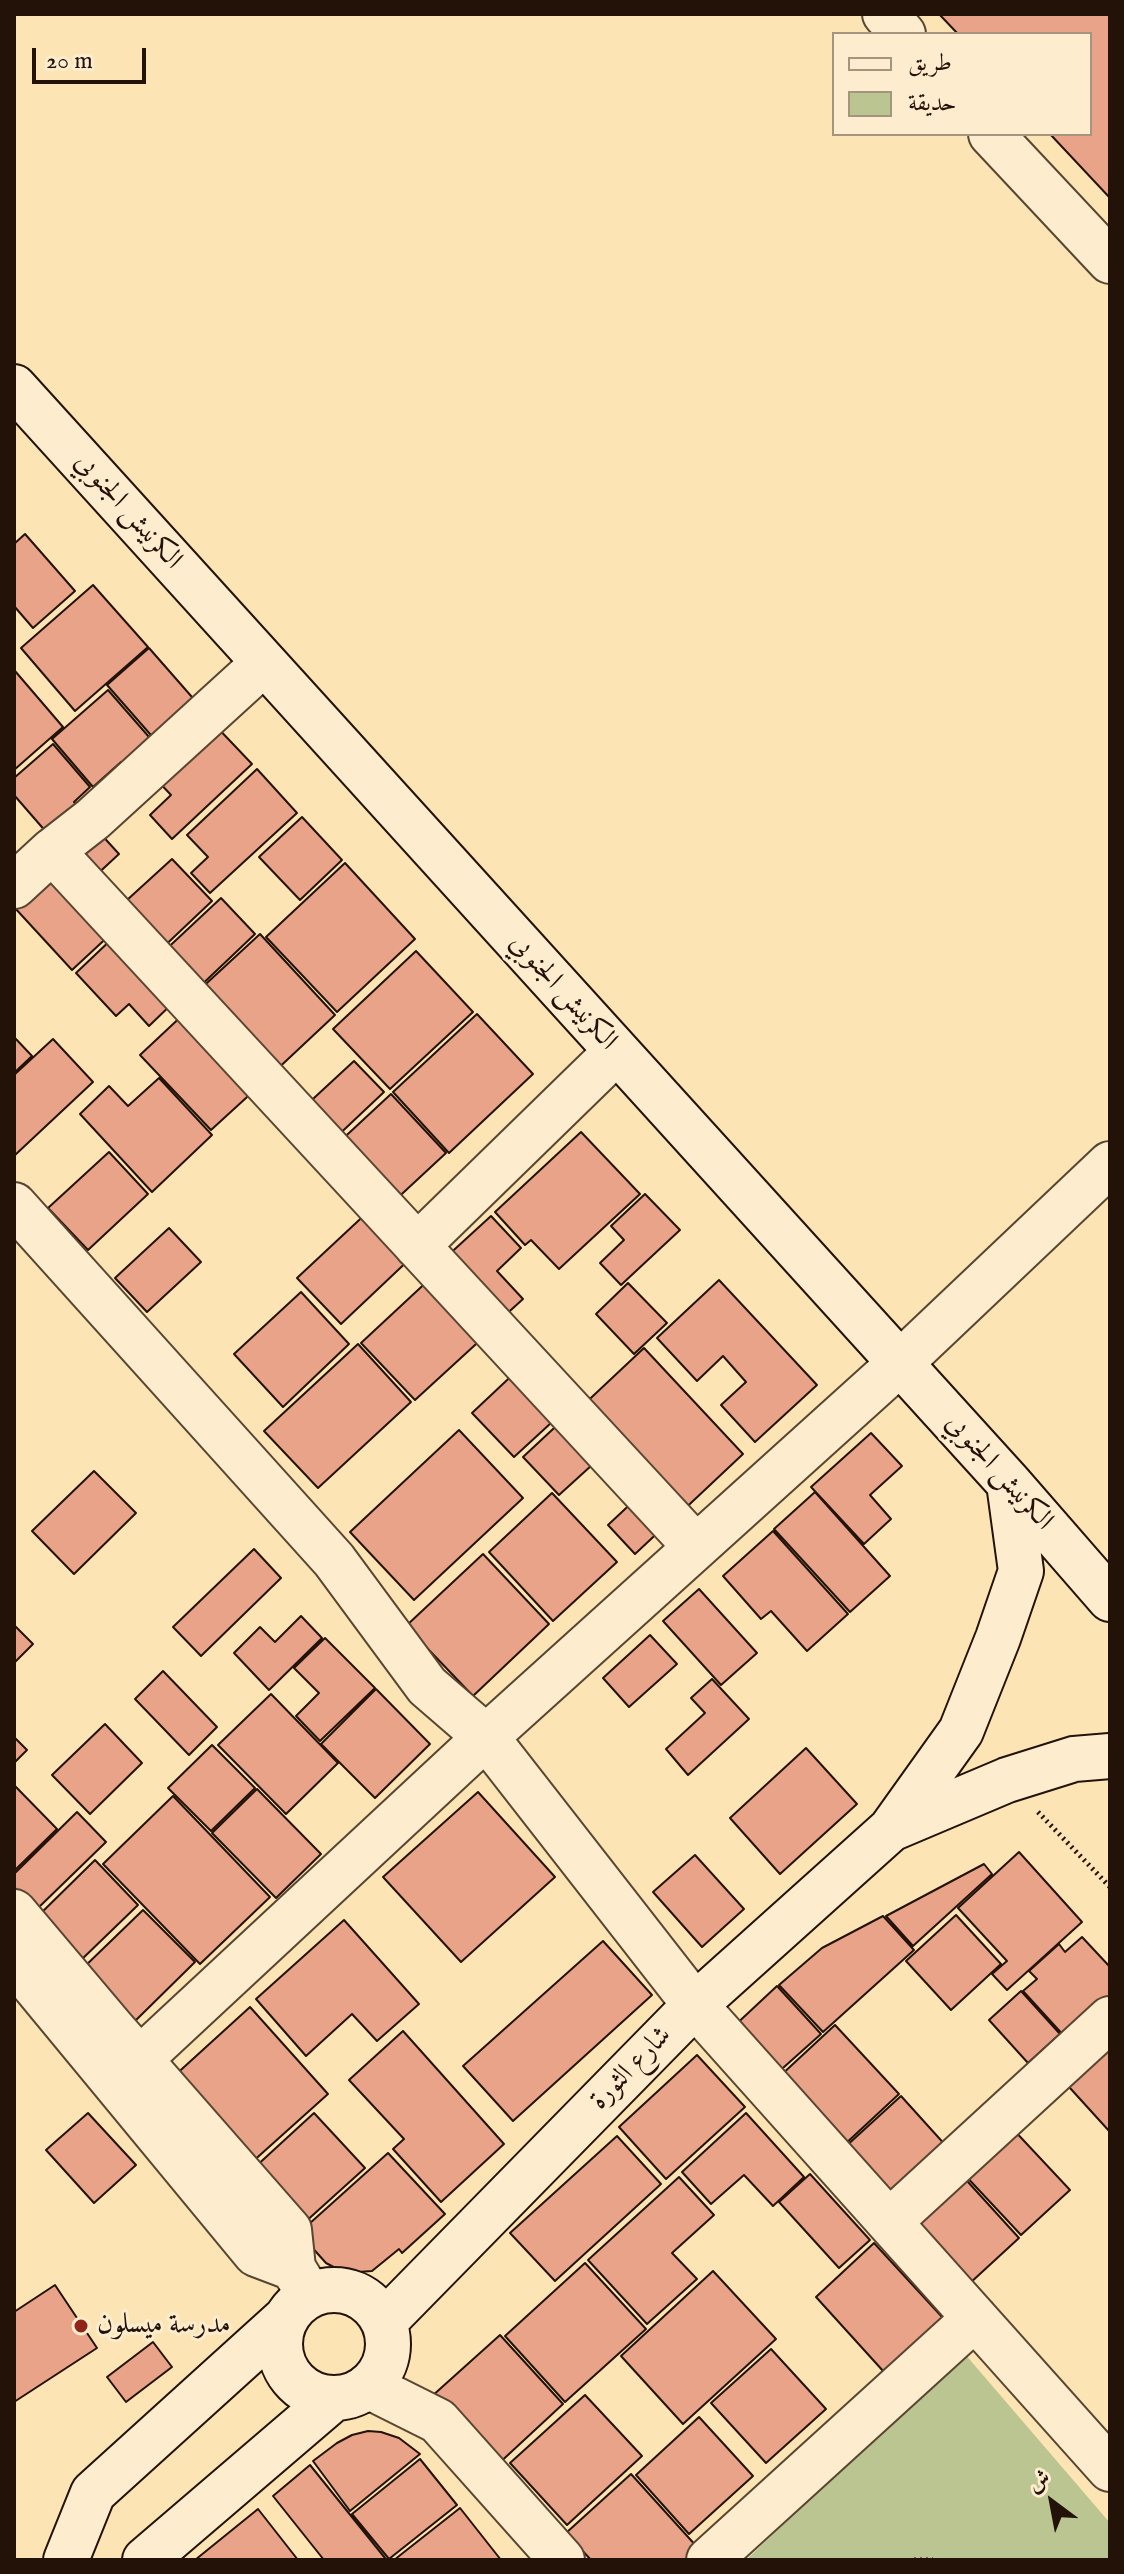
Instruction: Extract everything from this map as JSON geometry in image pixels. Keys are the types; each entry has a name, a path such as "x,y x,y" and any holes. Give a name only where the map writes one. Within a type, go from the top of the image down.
{"street":[{"path":"885,14 901,32"},
{"path":"993,136 1110,261"},
{"name":"الكرنيش الجنوبي","path":"14,387 1009,1483 1110,1599"},
{"path":"14,886 93,819 264,663"},
{"path":"52,851 696,1547"},
{"path":"417,1246 616,1052"},
{"path":"140,2059 486,1737 899,1364 1110,1164"},
{"path":"14,1205 334,1560 427,1686 486,1737 695,2005 1110,2469"},
{"name":"شارع الثورة","path":"384,2322 695,2005 891,1829 961,1731 1012,1598 1021,1571 1009,1483"},
{"name":"شارع الثورة","path":"891,1829 1007,1780 1074,1759 1110,1756"},
{"path":"14,1912 289,2230 295,2294 279,2337 280,2356 287,2373 300,2387 316,2395 350,2392 438,2421 562,2560"},
{"path":"14,1961 256,2254 295,2294"},
{"path":"889,2222 1110,2019"},
{"path":"66,2560 93,2493 295,2294 326,2289 344,2290 361,2296 374,2307 384,2322 388,2339 387,2357 380,2373 350,2392 145,2560"},
{"path":"709,2560 975,2318"}],"path":[{"path":"1007,1780 1110,1887"},
{"path":"914,2560 933,2560"}],"green space":[{"path":"964,2353 1110,2523 1110,2560 746,2560"}],"building":[{"path":"939,14 1110,14 1110,198 1052,136 1092,136 1092,32 956,32"},
{"path":"25,534 75,591 33,628 14,606 14,544"},
{"path":"93,585 148,647 75,711 21,648"},
{"path":"149,648 206,713 164,750 107,685"},
{"path":"14,672 63,727 14,770"},
{"path":"108,690 163,753 135,778 121,762 93,787 52,739"},
{"path":"213,723 252,764 172,839 150,815 171,795 155,778"},
{"path":"53,744 90,787 74,802 85,814 54,841 14,795 14,778"},
{"path":"257,769 297,813 210,893 191,873 208,857 187,835"},
{"path":"302,817 342,860 300,900 259,857"},
{"path":"98,831 119,854 92,879 71,856"},
{"path":"172,859 212,901 156,954 115,911"},
{"path":"345,863 415,939 337,1012 266,937"},
{"path":"54,867 114,931 72,970 14,907"},
{"path":"221,898 255,934 193,993 159,956"},
{"path":"260,934 335,1015 271,1075 195,994"},
{"path":"116,935 177,999 149,1026 129,1004 116,1016 76,973"},
{"path":"416,951 473,1012 390,1089 333,1029"},
{"path":"187,1011 258,1087 211,1130 140,1055"},
{"path":"477,1014 533,1074 449,1153 393,1092"},
{"path":"14,1037 32,1056 14,1073"},
{"path":"53,1039 93,1082 14,1156 14,1075"},
{"path":"354,1061 384,1092 331,1142 301,1110"},
{"path":"159,1078 212,1135 152,1192 80,1114 109,1086 128,1106"},
{"path":"391,1094 446,1153 390,1205 335,1146"},
{"path":"581,1132 640,1194 559,1269 531,1240 525,1245 495,1212"},
{"path":"109,1152 148,1194 88,1250 48,1208"},
{"path":"645,1194 680,1230 621,1285 600,1263 624,1240 611,1226"},
{"path":"372,1208 415,1254 341,1324 297,1278"},
{"path":"491,1216 521,1248 497,1271 523,1299 500,1320 444,1259"},
{"path":"169,1228 201,1262 147,1312 115,1278"},
{"path":"433,1276 487,1334 415,1400 361,1343"},
{"path":"719,1280 817,1385 755,1442 721,1405 746,1382 723,1356 697,1381 657,1338"},
{"path":"628,1283 667,1323 634,1354 596,1314"},
{"path":"301,1292 349,1344 283,1407 234,1354"},
{"path":"358,1344 411,1402 318,1488 264,1431"},
{"path":"644,1348 743,1454 676,1517 577,1411"},
{"path":"522,1366 564,1411 514,1457 472,1413"},
{"path":"567,1416 603,1455 559,1495 523,1457"},
{"path":"459,1430 523,1498 414,1600 350,1532"},
{"path":"871,1433 902,1466 870,1495 891,1519 864,1544 811,1487"},
{"path":"94,1471 136,1513 74,1574 32,1531"},
{"path":"815,1492 890,1576 850,1612 774,1529"},
{"path":"552,1493 617,1562 553,1621 489,1552"},
{"path":"639,1496 666,1525 635,1554 608,1525"},
{"path":"773,1531 848,1614 807,1651 771,1611 761,1619 723,1576"},
{"path":"254,1549 281,1578 201,1656 173,1627"},
{"path":"483,1554 549,1624 473,1696 406,1626"},
{"path":"699,1589 757,1653 721,1685 663,1621"},
{"path":"301,1616 322,1638 269,1690 234,1653 260,1627 275,1642"},
{"path":"14,1625 33,1644 14,1663"},
{"path":"650,1635 677,1664 629,1707 603,1678"},
{"path":"325,1638 375,1688 320,1741 296,1716 319,1693 294,1668"},
{"path":"163,1671 217,1727 189,1755 135,1699"},
{"path":"712,1679 749,1719 688,1775 666,1749 705,1713 691,1698"},
{"path":"376,1689 430,1744 375,1798 321,1744"},
{"path":"271,1694 338,1763 286,1814 218,1745"},
{"path":"105,1724 142,1763 90,1814 52,1775"},
{"path":"14,1737 27,1750 14,1763"},
{"path":"212,1745 255,1788 211,1831 168,1788"},
{"path":"806,1748 857,1804 780,1874 730,1818"},
{"path":"14,1785 57,1829 14,1871"},
{"path":"257,1789 321,1854 276,1898 212,1833"},
{"path":"478,1792 555,1877 461,1962 383,1877"},
{"path":"173,1796 270,1897 200,1964 103,1864"},
{"path":"77,1812 106,1842 36,1910 14,1887 14,1874"},
{"path":"1019,1852 1082,1922 1007,1990 992,1974 1007,1961 958,1908"},
{"path":"695,1855 744,1909 702,1947 653,1892"},
{"path":"95,1860 138,1905 78,1963 35,1919"},
{"path":"984,1864 992,1874 913,1946 886,1916"},
{"path":"143,1910 195,1962 132,2024 80,1971"},
{"path":"956,1915 1001,1964 951,2010 906,1961"},
{"path":"883,1916 914,1950 823,2032 779,1985 822,1948"},
{"path":"344,1920 419,2004 377,2041 352,2014 306,2056 256,1999"},
{"path":"1082,1937 1110,1967 1110,2018 1076,2049 1023,1991 1037,1979 1029,1971 1059,1944 1065,1952"},
{"path":"603,1941 652,1995 513,2121 463,2066"},
{"path":"777,1986 821,2034 774,2076 731,2029"},
{"path":"1021,1991 1060,2034 1028,2063 989,2020"},
{"path":"250,2007 328,2094 250,2164 172,2078"},
{"path":"835,2025 899,2094 843,2146 779,2077"},
{"path":"1110,2030 1110,2132 1060,2077"},
{"path":"403,2031 504,2144 441,2202 393,2149 404,2139 349,2080"},
{"path":"697,2055 745,2107 666,2179 619,2127"},
{"path":"901,2096 957,2158 900,2209 844,2148"},
{"path":"88,2113 136,2165 94,2203 46,2150"},
{"path":"314,2113 365,2168 303,2224 253,2169"},
{"path":"746,2113 804,2177 773,2206 744,2175 711,2204 682,2172"},
{"path":"1011,2127 1070,2190 1021,2235 962,2172"},
{"path":"617,2136 661,2184 555,2281 510,2233"},
{"path":"388,2153 445,2214 402,2253 399,2249 372,2271 345,2273 326,2263 299,2233"},
{"path":"958,2171 1019,2238 969,2284 908,2217"},
{"path":"810,2174 870,2240 839,2268 779,2202"},
{"path":"679,2177 714,2215 672,2253 697,2279 647,2324 588,2260"},
{"path":"874,2243 943,2318 884,2372 816,2297"},
{"path":"585,2263 646,2329 565,2402 505,2336"},
{"path":"713,2271 776,2339 683,2424 621,2356"},
{"name":"مدرسة ميسلون","path":"55,2285 97,2348 14,2402 14,2312"},
{"path":"500,2335 563,2404 495,2467 431,2397"},
{"path":"153,2342 172,2367 126,2402 107,2377"},
{"path":"771,2349 826,2409 766,2463 711,2403"},
{"path":"585,2395 642,2456 567,2525 510,2463"},
{"path":"699,2417 753,2476 689,2534 636,2475"},
{"path":"368,2431 399,2438 420,2454 350,2511 313,2461 337,2443"},
{"path":"420,2459 457,2505 389,2559 352,2514"},
{"path":"310,2465 385,2558 324,2560 273,2496"},
{"path":"631,2474 698,2548 685,2560 591,2560 566,2533"},
{"path":"460,2508 501,2560 394,2560"},
{"path":"258,2509 298,2560 195,2560"}],"place":[{"name":"مدرسة ميسلون","path":"81,2326"}]}
